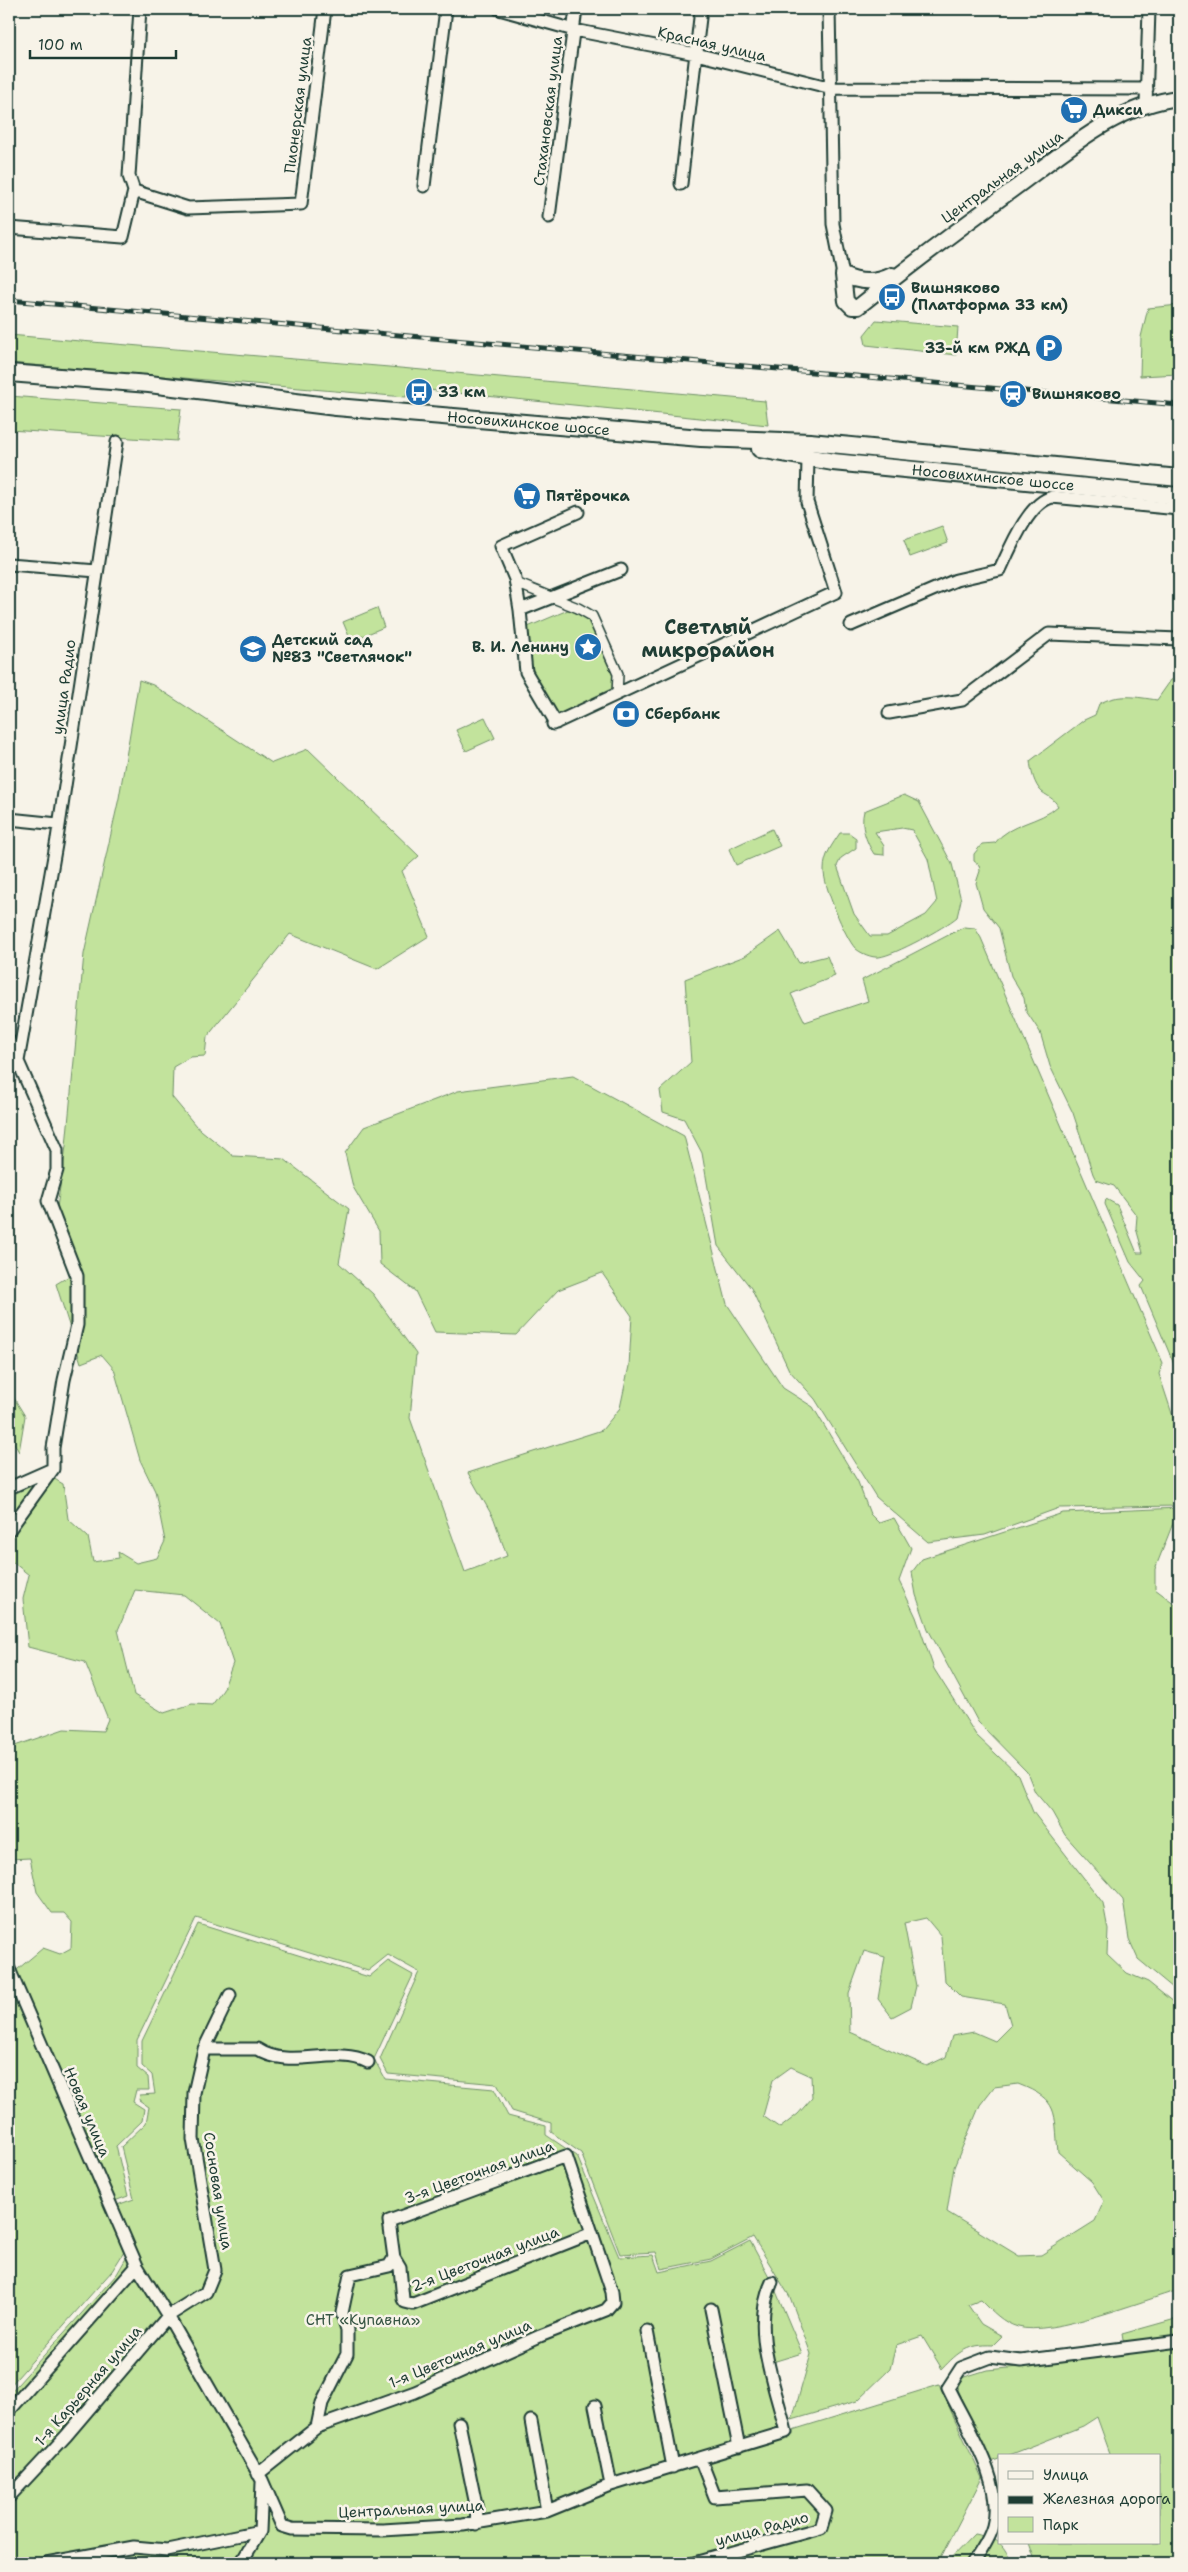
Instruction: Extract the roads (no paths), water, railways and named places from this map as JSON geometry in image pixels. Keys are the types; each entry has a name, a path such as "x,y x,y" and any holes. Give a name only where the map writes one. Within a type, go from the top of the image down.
{"main road":[{"name":"Носовихинское шоссе","path":"9,373 149,384 336,407 701,438 809,450 1179,478"},
{"name":"Носовихинское шоссе","path":"809,450 833,462 1179,496"}],"street":[{"path":"9,228 123,237 134,191 129,176 140,9"},
{"name":"Пионерская улица","path":"134,191 188,208 301,204 325,9"},
{"path":"424,186 446,9"},
{"name":"Красная улица","path":"499,9 574,30 696,54 832,88 1147,89"},
{"name":"Стахановская улица","path":"549,217 576,9"},
{"path":"681,184 701,9"},
{"name":"Центральная улица","path":"829,9 832,88 833,224 842,276 852,304 1102,126 1146,105 1179,98"},
{"path":"1146,105 1149,9"},
{"path":"842,276 852,280 869,281 887,278 902,270"},
{"name":"улица Радио","path":"18,1061 58,824 117,442"},
{"path":"578,512 501,546 516,582 526,672 555,724 836,592 807,502 809,450"},
{"path":"851,624 956,580 1000,570 1017,534 1043,500 1052,498 1179,509"},
{"path":"9,564 97,571"},
{"path":"520,610 621,570"},
{"path":"516,582 592,616 618,674 617,694"},
{"path":"889,713 962,700 1049,634 1179,639"},
{"path":"9,819 58,824"},
{"path":"9,1041 57,1150 57,1170 48,1201 77,1276 77,1325 64,1380 52,1448 53,1468 9,1530"},
{"path":"9,1488 53,1468"},
{"name":"Новая улица","path":"9,1969 137,2266"},
{"name":"Сосновая улица","path":"168,2316 206,2292 216,2270 193,2139 194,2093 204,2049 230,1995"},
{"path":"204,2049 257,2049 262,2052 298,2059 346,2056 358,2057 368,2062"},
{"name":"3-я Цветочная улица","path":"394,2258 389,2221 566,2156 592,2232"},
{"name":"2-я Цветочная улица","path":"394,2258 400,2268 403,2299 405,2302 413,2304 592,2232"},
{"name":"1-я Цветочная улица","path":"260,2477 318,2427 415,2392 540,2336 606,2310 613,2302 613,2297 592,2232"},
{"path":"318,2427 322,2403 347,2354 347,2330 342,2313 350,2274 389,2266 394,2258"},
{"path":"9,2411 137,2266"},
{"name":"Центральная улица","path":"137,2266 168,2316 260,2477 282,2526 292,2529 384,2530 476,2524 547,2511 611,2485 786,2432 762,2332 764,2303 772,2282"},
{"path":"711,2309 739,2447"},
{"name":"1-я Карьерная улица","path":"9,2497 66,2436 168,2316"},
{"path":"647,2331 673,2467"},
{"path":"973,2563 993,2526 996,2499 988,2470 948,2388 960,2368 990,2357 1021,2361 1179,2341"},
{"path":"595,2406 611,2485"},
{"path":"531,2421 547,2511"},
{"path":"460,2423 477,2510 476,2524"},
{"name":"улица Радио","path":"694,2563 821,2528 826,2511 806,2490 715,2497 702,2461 695,2460"},
{"path":"241,2563 260,2532 260,2477"},
{"path":"46,2563 134,2547 167,2550 260,2532"}],"railway":[{"path":"9,300 1179,405"}],"place":[{"name":"Дикси","path":"1074,110"},
{"name":"Вишняково (Платформа 33 км)","path":"892,297"},
{"name":"33-й км РЖД","path":"1049,348"},
{"name":"33 км","path":"419,392"},
{"name":"Вишняково","path":"1013,394"},
{"name":"Пятёрочка","path":"527,496"},
{"name":"В. И. Ленину","path":"588,647"},
{"name":"Детский сад №83 \"Светлячок\"","path":"253,649"},
{"name":"Сбербанк","path":"626,714"}],"district":[{"name":"Светлый микрорайон","path":"708,638"}],"park label":[{"name":"СНТ «Купавна»","path":"363,2320"}]}
